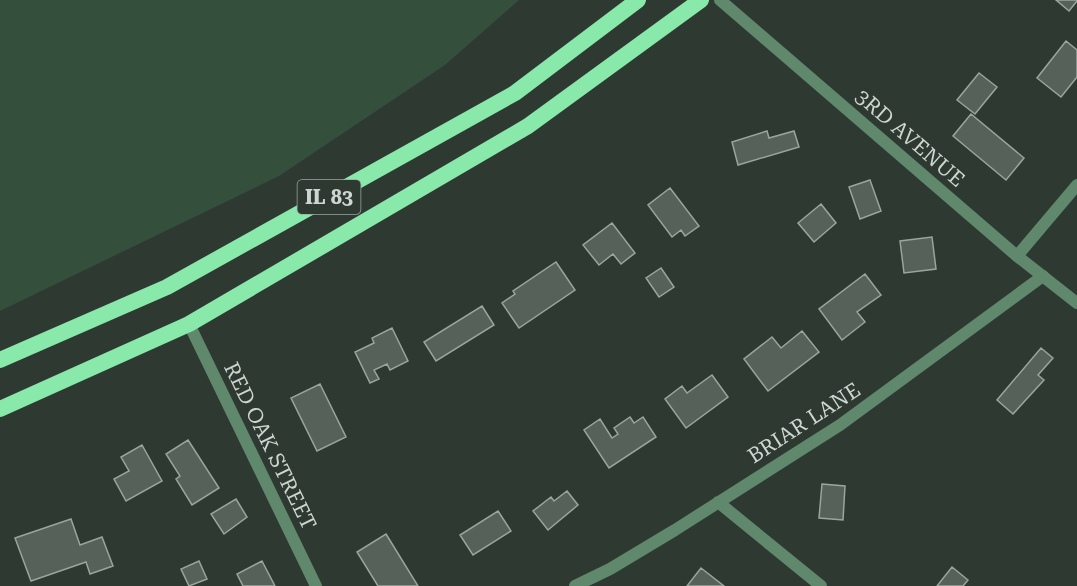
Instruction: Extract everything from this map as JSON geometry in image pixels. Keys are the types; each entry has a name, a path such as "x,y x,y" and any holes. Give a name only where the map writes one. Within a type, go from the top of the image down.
{"highway":[{"name":"IL 83","path":"0,360 167,287 515,93 638,0"},
{"name":"IL 83","path":"0,408 189,324 528,126 701,0"}],"street":[{"name":"3RD AVENUE","path":"720,0 1017,256 1077,303"},
{"path":"1017,256 1077,185"},
{"name":"BRIAR LANE","path":"575,586 610,569 840,425 1043,276"},
{"name":"RED OAK STREET","path":"189,324 316,586"},
{"path":"718,502 821,586"}],"green space":[{"path":"0,0 519,0 445,65 279,176 0,311"}],"building":[{"path":"1056,0 1077,0 1077,1 1069,11"},
{"path":"1066,41 1077,50 1077,77 1061,97 1037,78"},
{"path":"979,73 997,87 975,114 957,100"},
{"path":"971,114 1024,158 1006,180 953,136"},
{"path":"767,131 769,138 794,131 799,147 738,165 732,142"},
{"path":"870,180 881,211 860,219 849,187"},
{"path":"670,188 699,226 685,236 681,230 672,237 648,205"},
{"path":"821,204 836,223 814,242 798,223"},
{"path":"612,223 635,253 621,264 613,254 599,265 583,245"},
{"path":"932,237 936,269 904,273 900,241"},
{"path":"556,262 575,290 519,328 502,303 515,294 513,291"},
{"path":"661,268 674,287 659,297 646,278"},
{"path":"865,274 881,295 857,312 865,322 842,340 819,309"},
{"path":"482,306 494,325 436,361 424,342"},
{"path":"392,328 408,361 390,370 387,364 374,370 379,379 370,383 355,352 374,343 372,338"},
{"path":"802,331 819,352 768,391 744,359 772,337 781,348"},
{"path":"1041,348 1053,358 1038,375 1044,380 1013,414 997,400"},
{"path":"712,375 728,397 686,428 665,399 682,386 687,393"},
{"path":"320,384 346,437 317,451 291,398"},
{"path":"630,417 634,423 643,417 656,437 609,468 584,430 600,419 612,438 618,434 614,428"},
{"path":"188,440 219,488 192,505 176,479 180,476 166,454"},
{"path":"142,445 162,481 126,501 114,479 129,471 121,457"},
{"path":"822,484 845,486 843,520 819,518"},
{"path":"567,491 578,505 548,530 533,511 551,497 554,501"},
{"path":"236,499 247,517 224,534 211,514"},
{"path":"498,511 511,531 473,555 460,535"},
{"path":"71,519 80,545 102,537 113,566 90,574 86,562 31,581 15,538"},
{"path":"386,534 418,586 378,586 357,552"},
{"path":"199,561 207,579 189,586 181,569"},
{"path":"262,561 275,586 243,586 237,574"},
{"path":"952,567 968,580 963,586 937,586"},
{"path":"701,568 724,586 687,586"}]}
